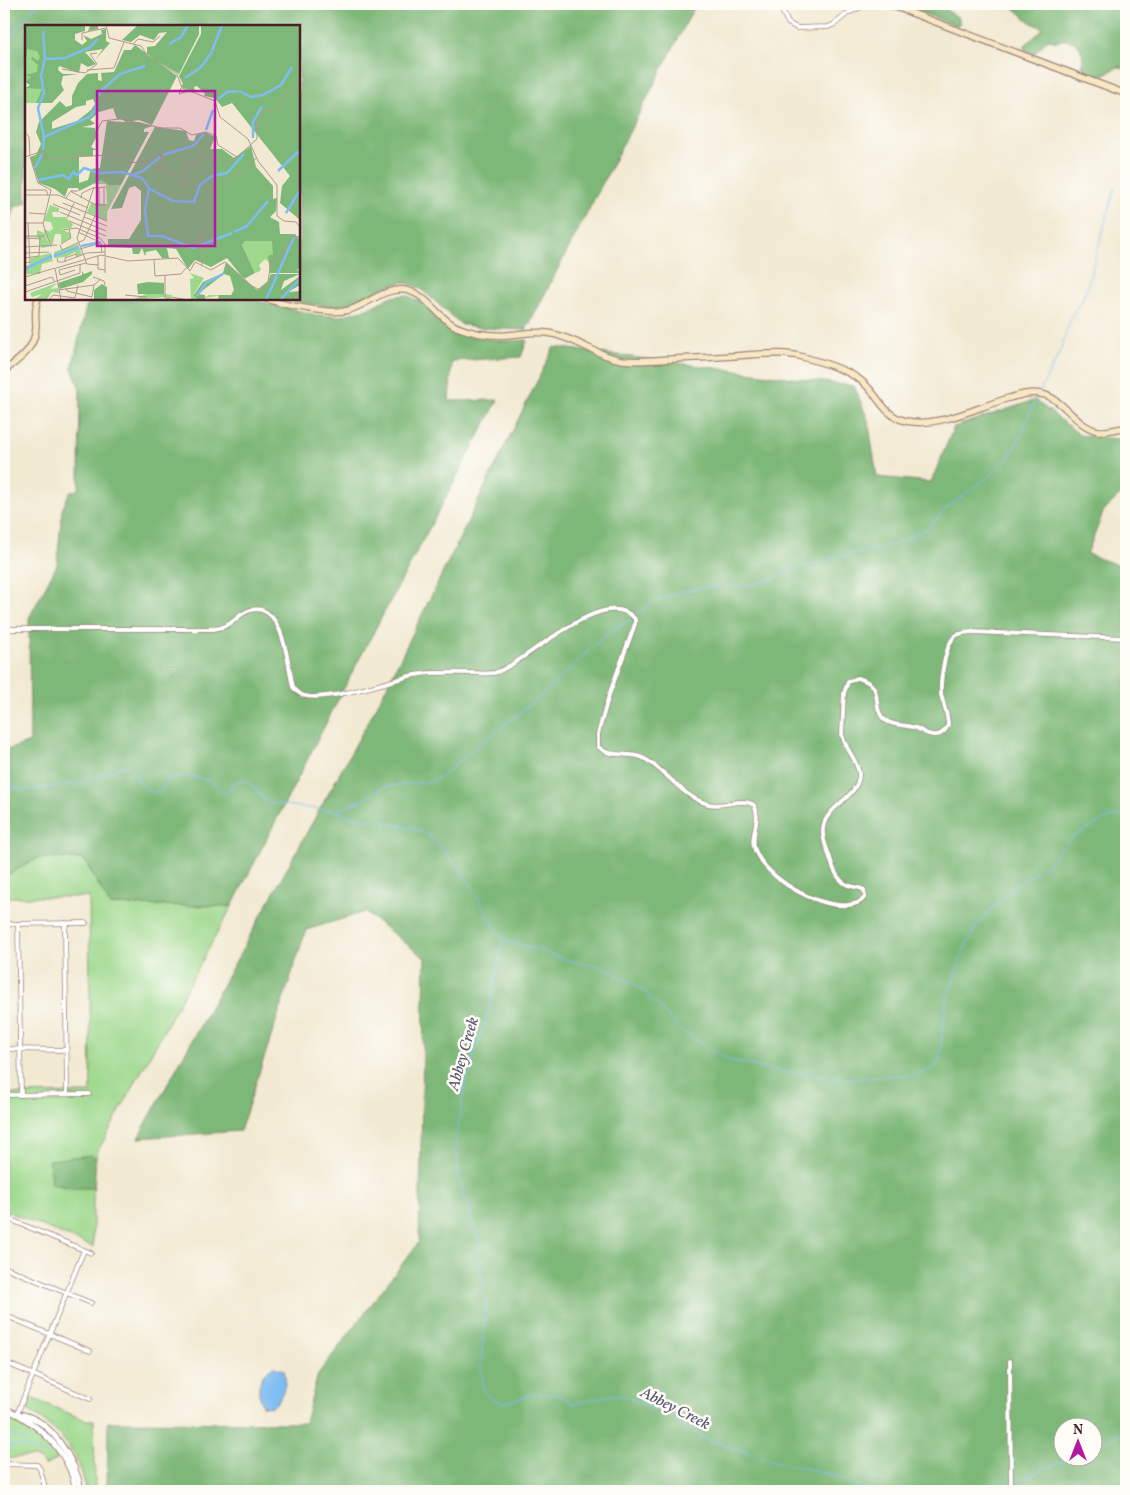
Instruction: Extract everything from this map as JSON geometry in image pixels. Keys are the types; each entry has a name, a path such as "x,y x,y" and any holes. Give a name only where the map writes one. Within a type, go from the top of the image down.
{"main road":[{"path":"888,4 1126,94"},
{"path":"271,300 322,310 343,311 353,309 390,291 404,290 416,294 445,320 458,328 495,335 550,333 620,360 664,360 775,354 804,357 856,377 868,387 889,414 908,421 926,422 948,418 1012,398 1035,393 1052,398 1090,428 1102,431 1126,428"},
{"path":"4,371 21,357 31,345 35,333 35,311 38,300"}],"street":[{"path":"787,4 783,13 788,23 797,28 822,28 835,24 848,13 868,4"},
{"path":"4,629 214,629 230,625 252,610 259,610 271,617 280,629 296,692 311,696 357,690 418,674 494,673 582,618 601,612 619,610 626,612 634,619 636,624 608,695 598,734 598,746 602,751 608,753 618,755 629,754 645,758 682,791 702,802 720,805 745,802 754,805 758,815 753,844 759,857 777,877 791,888 821,902 834,905 855,904 862,901 865,897 864,890 848,885 839,877 833,866 823,836 823,828 827,818 849,795 858,783 859,777 857,767 843,740 842,734 844,693 848,682 857,678 863,679 871,685 877,694 881,717 885,720 937,735 946,729 948,725 941,680 949,647 956,636 970,632 1126,638"},
{"path":"65,923 67,1094"},
{"path":"4,924 86,923"},
{"path":"18,924 21,1094"},
{"path":"4,1049 66,1050"},
{"path":"4,1095 89,1094"},
{"path":"4,1217 91,1253"},
{"path":"17,1414 84,1250"},
{"path":"4,1267 91,1303"},
{"path":"4,1315 90,1351"},
{"path":"1010,1361 1011,1491"},
{"path":"4,1362 90,1399"},
{"path":"4,1408 17,1414 44,1433 53,1442 67,1465 76,1491"},
{"path":"17,1414 24,1414 32,1418 58,1439 72,1462 81,1491"},
{"path":"4,1464 37,1465 40,1469 46,1491"}],"green space":[{"path":"4,4 696,4 526,330 482,328 461,324 420,288 403,282 385,287 354,302 336,308 285,300 300,300 300,25 25,25 25,203 15,207 11,220 4,229"},
{"path":"898,4 949,4 943,8 959,18 959,25 957,26"},
{"path":"998,4 1126,4 1126,68 1118,67 1098,78 1082,71 1082,52 1073,41 1048,39 1034,54 1025,50 1026,44 1043,28 1030,22 1013,7 1000,6"},
{"path":"406,295 421,302 443,324 469,336 503,341 527,340 521,357 452,361 449,401 498,400 357,663 232,906 110,905 84,859 38,858 4,877 4,751 30,742 29,618 57,565 62,510 69,493 79,489 80,389 72,368 88,300 254,300 316,315 340,316 367,309 390,297"},
{"path":"554,347 854,386 868,420 877,477 931,482 954,427 1035,400 1080,435 1126,440 1126,490 1104,510 1087,554 1126,568 1126,1491 107,1491 108,1422 305,1423 318,1374 419,1242 425,958 365,912 306,930 240,1131 138,1138 378,704"},
{"path":"35,858 84,859 110,905 232,906 93,1160 93,1247 4,1210 4,1094 91,1093 89,897 4,897 4,876"},
{"path":"92,1155 92,1160 96,1155 94,1188 72,1188 51,1184 49,1160"},
{"path":"29,1397 85,1420 94,1420 95,1491 86,1491 78,1463 66,1442 48,1425 25,1408"},
{"path":"4,1416 35,1433 47,1444 58,1459 44,1466 42,1462 33,1457 4,1459"}],"water":[{"path":"273,1367 284,1370 283,1390 279,1400 272,1407 262,1406 259,1394 261,1379"}],"waterway":[{"path":"4,51 16,29 37,4"},
{"path":"4,114 6,123 4,150"},
{"path":"1040,391 1058,356 1073,313 1082,301 1115,188"},
{"path":"633,616 662,599 684,591 707,587 754,584 819,562 875,549 915,535 931,525 950,505 988,477 1007,459 1020,436 1038,395"},
{"path":"337,810 363,800 378,790 389,786 429,782 444,775 535,701 601,639 630,619"},
{"path":"4,781 21,790 75,785 121,767 129,766 142,786 151,793 160,792 169,780 178,776 196,777 210,781 223,793 227,793 233,783 244,780 250,783 266,801 275,804 336,811 413,828 429,835 448,855 469,882 493,924 503,938 510,942 537,949 563,959 604,968 620,976 646,993 683,1033 686,1033 729,1060 766,1069 826,1078 858,1079 896,1075 911,1076 934,1068 939,1061 946,1002 963,952 976,927 994,906 1021,881 1045,867 1072,838 1109,818 1126,814"},
{"name":"Abbey Creek","path":"503,939 489,1010 466,1080 456,1139 460,1180 479,1244 481,1276 486,1301 481,1368 484,1390 490,1399 504,1403 536,1394 551,1394 563,1397 574,1404 610,1395 626,1396 712,1441 769,1460 829,1474 870,1491"},
{"name":"Abbey Creek","path":"1102,1443 1116,1436 1126,1434"},
{"path":"12,1435 13,1437 23,1439 23,1444"},
{"path":"4,1446 23,1446 43,1454"},
{"name":"Abbey Creek","path":"962,1491 991,1487 1021,1479 1052,1466"}]}
